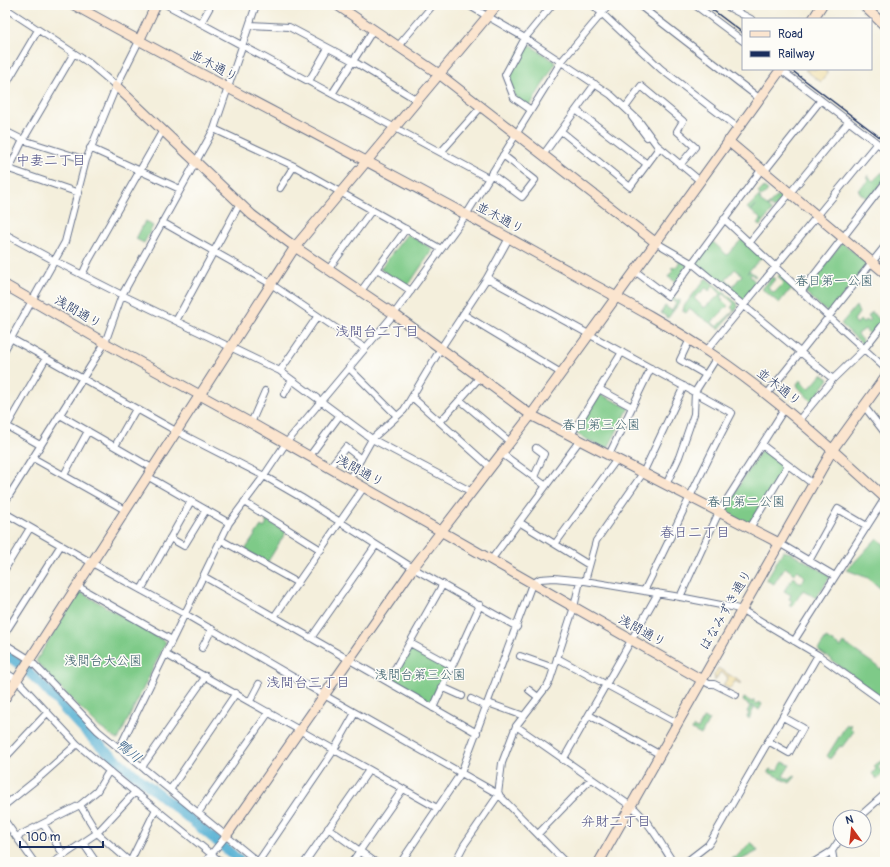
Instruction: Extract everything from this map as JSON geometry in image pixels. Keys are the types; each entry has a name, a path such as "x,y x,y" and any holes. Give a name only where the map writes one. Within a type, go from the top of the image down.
{"street":[{"path":"7,5 5,8 89,63 116,86 252,215 295,247 394,314 531,415 779,543 835,576"},
{"name":"並木通り","path":"74,5 654,317 707,350 785,408 833,449 885,498"},
{"path":"5,349 66,242 90,148 116,86 156,5"},
{"path":"167,5 441,152 490,176 522,197 535,180 503,155"},
{"path":"201,23 211,5"},
{"path":"5,502 105,343 122,296 214,129 256,5"},
{"path":"337,5 439,74 655,242 693,264 834,379"},
{"path":"398,46 434,5"},
{"path":"468,5 525,38 611,95 625,108 642,132 659,148 699,180"},
{"path":"5,698 295,247 497,5"},
{"path":"531,110 514,98 505,75 525,38 552,5"},
{"path":"593,5 661,69 738,128"},
{"path":"119,749 229,523 264,476 286,443 394,314 411,291 466,215 562,62 609,5"},
{"path":"639,5 759,98"},
{"path":"695,5 742,40"},
{"path":"724,5 749,18"},
{"path":"814,18 822,5"},
{"path":"863,5 885,26"},
{"path":"250,25 289,27 353,61 417,100"},
{"path":"5,86 38,30"},
{"path":"332,94 374,30"},
{"path":"309,81 328,48"},
{"path":"74,54 23,140 7,172 79,193"},
{"path":"205,862 226,836 413,568 531,415 779,70"},
{"path":"781,70 885,149"},
{"path":"543,155 595,84"},
{"path":"625,108 641,86 683,121 677,131 695,147 680,165"},
{"path":"635,271 668,296 693,264 724,219 821,100"},
{"path":"441,152 481,107"},
{"path":"576,110 647,164"},
{"path":"749,243 849,121"},
{"path":"214,129 294,166 441,249"},
{"path":"82,275 89,260 163,130"},
{"path":"5,131 23,140 86,160"},
{"path":"561,131 630,187 659,148"},
{"path":"728,141 885,273"},
{"path":"707,350 877,143"},
{"path":"90,148 180,190"},
{"path":"280,188 294,166"},
{"path":"801,292 885,183"},
{"path":"176,321 240,203"},
{"path":"328,270 372,210"},
{"path":"724,219 801,292 885,368"},
{"path":"162,222 271,284 317,317 366,348"},
{"path":"361,292 406,229"},
{"path":"5,234 122,296 280,371 372,439 472,492"},
{"path":"349,480 372,439 404,410 441,348 487,278 509,238"},
{"path":"767,394 885,246"},
{"path":"377,269 411,291"},
{"path":"487,278 732,413 644,591"},
{"name":"浅間通り","path":"5,285 105,343 200,394 702,680"},
{"path":"464,314 561,373"},
{"path":"280,371 317,317"},
{"path":"799,420 834,379 864,349 885,322"},
{"path":"5,335 176,431 264,476 302,498 413,568 517,627"},
{"path":"690,339 680,360 706,376"},
{"path":"571,435 622,352"},
{"path":"666,485 679,457 694,414 695,392 717,357"},
{"path":"40,445 6,425 46,358"},
{"path":"349,368 397,416"},
{"path":"556,544 613,457 632,407 651,368"},
{"path":"440,422 480,377"},
{"name":"はなみずき通り","path":"599,862 833,449 885,377"},
{"path":"284,394 292,380"},
{"path":"455,862 464,845 498,794 502,763 516,726 547,686 596,541 643,473 684,386"},
{"path":"599,389 632,407"},
{"path":"251,424 265,391"},
{"path":"412,397 490,467"},
{"path":"460,400 510,442"},
{"path":"864,406 885,433"},
{"path":"680,597 719,512 785,408"},
{"path":"115,446 136,409"},
{"path":"60,415 152,468"},
{"path":"309,457 340,415"},
{"path":"64,475 88,431"},
{"path":"491,560 580,440"},
{"path":"762,445 813,484"},
{"path":"329,468 346,447 361,459"},
{"path":"534,477 544,454 536,448"},
{"path":"501,453 546,486"},
{"path":"33,458 125,510"},
{"path":"750,528 788,465"},
{"path":"147,476 229,523"},
{"path":"274,618 364,488"},
{"path":"794,641 885,498"},
{"path":"141,590 191,502"},
{"path":"244,502 321,550"},
{"path":"809,561 838,509 867,526"},
{"path":"170,538 184,546 206,510"},
{"path":"5,513 212,629 355,713 498,794 565,862"},
{"path":"519,522 589,564"},
{"path":"5,569 30,528"},
{"path":"221,540 298,584"},
{"path":"5,633 61,545"},
{"path":"311,638 376,545"},
{"path":"203,576 477,733"},
{"path":"402,861 461,773 488,705 532,584 540,579 554,578 583,581 680,597 742,610 818,655 885,704"},
{"path":"388,682 443,584"},
{"path":"77,586 172,640"},
{"path":"563,760 658,593"},
{"path":"433,708 480,605"},
{"path":"202,648 212,629"},
{"path":"410,643 452,666"},
{"path":"5,644 29,659 98,731 258,862 334,750 355,713"},
{"path":"165,654 437,808"},
{"path":"686,862 708,845 818,655"},
{"path":"520,656 554,668"},
{"path":"557,658 677,723"},
{"path":"5,672 17,680 77,744 109,772 222,862"},
{"path":"142,767 206,676"},
{"path":"702,680 709,684 714,684 736,696"},
{"path":"250,701 259,684"},
{"path":"442,687 462,696"},
{"path":"529,690 538,697"},
{"path":"170,790 236,693"},
{"path":"471,700 524,716"},
{"path":"198,813 269,712"},
{"path":"5,758 47,713"},
{"path":"588,715 660,754"},
{"path":"768,742 789,753 803,728 783,717"},
{"path":"516,726 641,814 672,862"},
{"path":"5,805 77,744"},
{"path":"305,862 369,770"},
{"path":"16,837 80,805 97,791 109,772"},
{"path":"538,834 591,779"},
{"path":"352,862 403,789"},
{"path":"54,862 97,833 135,792"},
{"path":"868,809 885,794"},
{"path":"80,805 97,833 130,862 156,810"},
{"path":"5,821 34,862"},
{"path":"43,824 64,855"},
{"path":"328,828 375,862"},
{"path":"83,843 96,862"},
{"path":"814,862 832,851 834,862"}],"green space":[{"path":"525,42 554,61 555,64 531,104 526,106 515,97 507,75"},
{"path":"882,172 885,179 869,200 858,190 869,180 866,178 869,175 868,177 873,181"},
{"path":"764,187 768,190 762,197 761,196 759,198 761,199 760,201 767,206 783,191 785,193 774,209 769,205 768,207 772,211 760,226 757,224 760,220 763,221 747,208 760,195 758,193"},
{"path":"145,221 153,226 144,243 136,239"},
{"path":"407,234 433,249 407,287 380,269"},
{"path":"742,239 762,257 747,273 750,271 756,276 755,277 751,274 750,276 757,284 743,301 697,264 697,261 712,241 727,255","holes":["735,269 742,275 733,286 726,279"]},
{"name":"春日第一公園","path":"842,242 868,264 829,314 804,291"},
{"path":"678,258 688,266 676,282 668,277 673,270 671,268 676,267 680,262 677,260"},
{"path":"780,275 796,290 794,292 792,289 779,303 762,289 772,277 775,279 768,288 774,293 784,283 778,276"},
{"path":"706,278 737,303 738,307 719,329 689,309 686,313 683,311 684,306","holes":["713,286 721,294 704,308 694,298 706,288 709,291","724,294 734,304 731,307 734,311 717,327 712,322 728,306 722,300 723,298 721,296"]},
{"path":"673,295 676,301 680,300 680,302 668,318 661,313 665,306 672,311 676,303 670,299"},
{"path":"856,306 859,313 854,320 857,324 860,320 863,323 865,320 869,322 871,319 868,317 872,312 876,317 883,321 871,336 865,329 858,334 865,344 862,344 841,324"},
{"path":"822,374 829,379 812,402 797,384 801,379 803,381 801,382 809,389"},
{"name":"春日第三公園","path":"600,394 629,408 607,450 575,433"},
{"name":"春日第二公園","path":"762,449 785,466 749,525 723,511"},
{"path":"267,520 286,532 267,563 245,550 261,526 264,528"},
{"path":"877,538 885,545 885,591 868,578 847,570"},
{"path":"783,551 792,553 829,575 830,577 816,598 803,590 792,607 789,605 792,601 789,599 791,595 784,591 793,577 801,584 805,577 798,570 794,574 785,567 774,584 766,580"},
{"name":"浅間台大公園","path":"79,591 166,642 118,740 99,727 54,682 36,661"},
{"path":"826,638 841,647 844,643 881,669 885,665 885,700 818,650"},
{"name":"浅間台第三公園","path":"410,648 446,668 431,703 390,681"},
{"path":"744,698 752,702 754,700 757,704 759,702 762,704 759,710 752,705 751,706 754,708 749,719 747,717 749,713 747,712 750,706 743,701"},
{"path":"704,718 709,720 701,735 692,730 693,727 698,729"},
{"path":"847,724 852,726 850,728 854,731 842,747 840,746 830,759 827,756"},
{"path":"883,760 885,761 878,767 881,771 885,767 885,771 877,779 872,774 876,769 873,766"},
{"path":"783,762 790,765 783,776 790,780 794,775 796,776 790,783 768,772 770,769 777,771"},
{"path":"751,842 758,851 737,862 735,859 732,862 728,862 733,857 735,858"}],"sand":[{"path":"805,70 825,70 828,73 821,82"},
{"path":"718,668 741,682 741,684 735,681 730,689 723,685 728,677 720,672 715,681 714,675"}],"waterway":[{"name":"鴨川","path":"5,654 30,673 95,741 241,862"}],"railway":[{"path":"706,5 742,32"},
{"path":"791,70 885,141"}],"district":[{"name":"中妻二丁目","path":"51,160"},
{"name":"浅間台二丁目","path":"377,331"},
{"name":"春日二丁目","path":"695,532"},
{"name":"浅間台三丁目","path":"308,682"},
{"name":"弁財二丁目","path":"616,821"}]}
